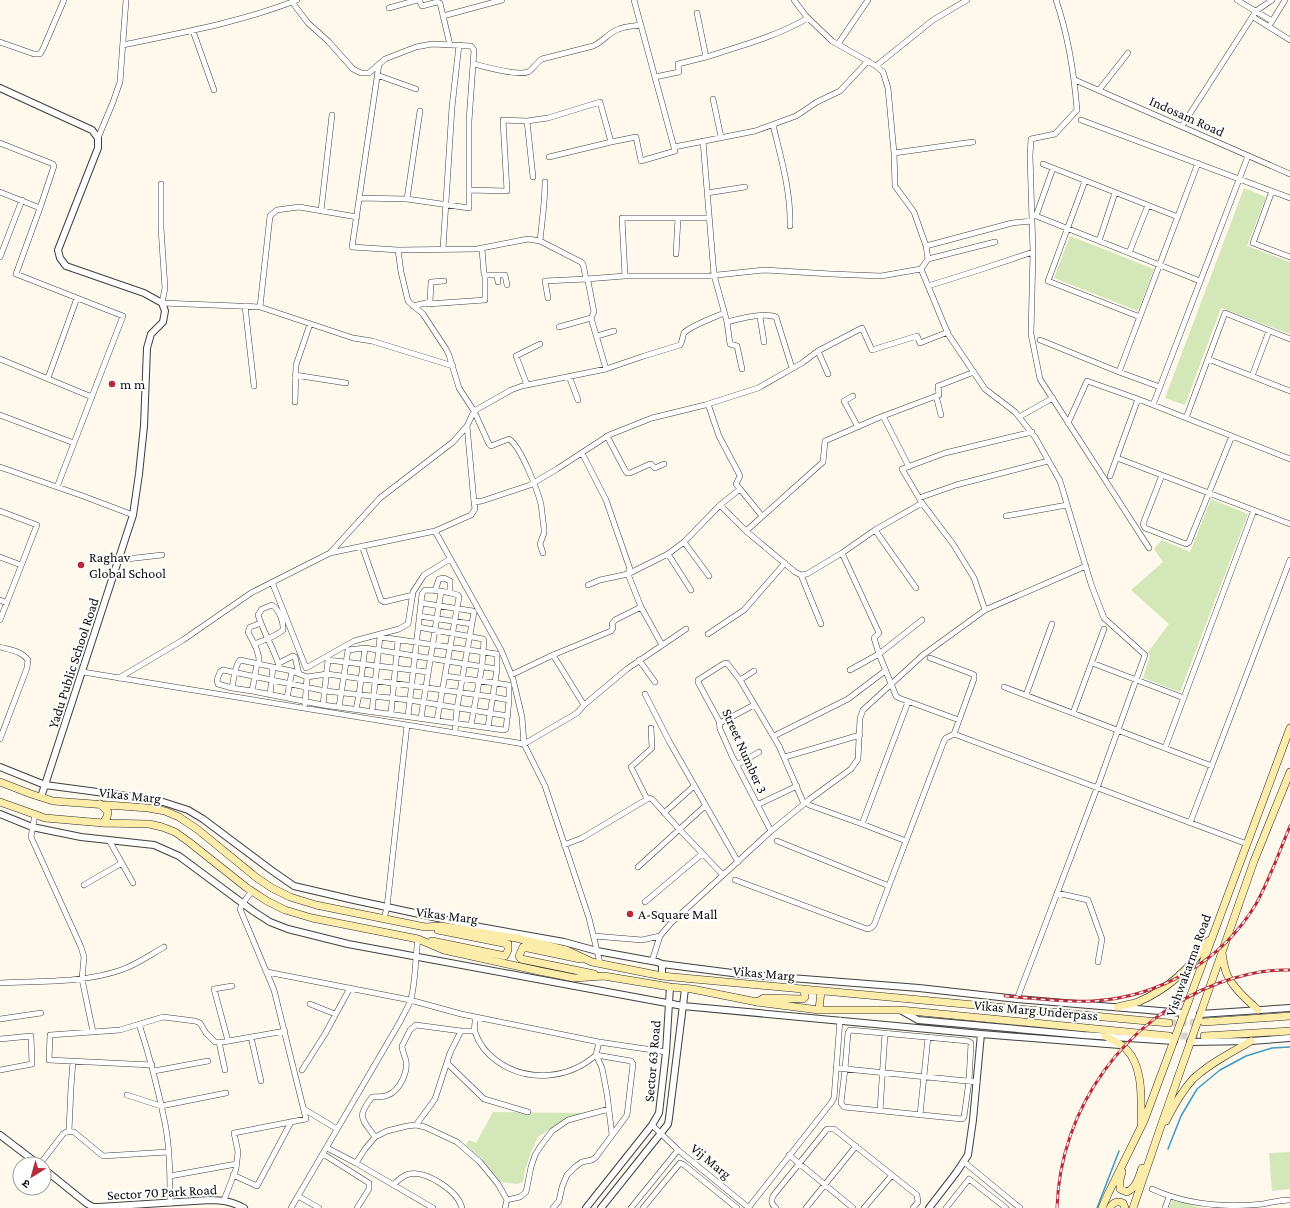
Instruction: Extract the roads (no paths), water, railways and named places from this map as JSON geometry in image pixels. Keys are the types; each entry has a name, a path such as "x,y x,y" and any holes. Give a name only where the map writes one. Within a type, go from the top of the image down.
{"main road":[{"name":"Vishwakarma Road","path":"1102,1208 1141,1128 1172,1038 1184,1013 1290,728"},
{"name":"Vishwakarma Road","path":"1133,1208 1254,861 1290,772"},
{"name":"Vikas Marg","path":"0,782 53,801 148,808 165,811 180,817 197,829 257,878 272,888 290,897 316,905 425,927 440,926 516,938 566,950 592,962 662,976 918,999"},
{"name":"Vikas Marg","path":"0,802 45,818 103,823 149,824 162,827 175,832 252,891 285,910 312,918 418,939 444,950 574,978 604,976 670,987 692,989 757,1002 819,1010 900,1010"},
{"path":"100,804 108,812 103,823"},
{"path":"418,939 506,956 508,950 508,944 425,927"},
{"path":"1117,1007 1137,1002 1164,989 1182,973 1194,959 1215,929"},
{"path":"592,962 523,947 519,956 521,959 604,976"},
{"path":"1222,953 1226,973 1237,989 1258,1010"},
{"path":"757,1002 764,998 803,999 805,995 802,989"},
{"path":"819,1010 821,991"},
{"name":"Vikas Marg Underpass","path":"918,999 1169,1023"},
{"name":"Vikas Marg Underpass","path":"900,1010 1172,1038"},
{"path":"1204,1022 1290,1016"},
{"path":"1204,1036 1290,1031"},
{"path":"1105,1036 1121,1045 1127,1050 1134,1060 1140,1081 1141,1128"},
{"path":"1160,1128 1165,1123 1176,1103 1193,1080 1213,1063 1251,1041"},
{"path":"1123,1164 1119,1185 1120,1189 1127,1192 1135,1186 1152,1153"},
{"path":"1110,1208 1118,1201 1123,1203 1125,1208"}],"street":[{"path":"0,42 34,54 40,54 64,0"},
{"path":"126,0 120,82 98,138 98,148 58,250 60,258 66,266 144,293 162,303 245,306 260,308 353,338 372,341 453,366"},
{"path":"389,8 418,0 422,6 439,2 450,44"},
{"path":"443,16 502,0"},
{"path":"549,157 636,137 641,161 675,151 634,0"},
{"path":"794,0 808,18 832,41 868,61 883,72 888,88 894,153 895,186 914,212 926,246 928,259"},
{"path":"838,44 868,0"},
{"path":"876,66 933,20 968,0"},
{"path":"1056,0 1063,21 1075,80 1077,110 1055,134 1031,139 1030,156 1033,252 1031,334 1040,379 1149,548"},
{"path":"1237,0 1272,20"},
{"path":"1182,126 1252,17 1256,12 1272,0"},
{"path":"1269,26 1285,0 1290,3"},
{"path":"123,45 193,31 274,9 295,1 308,23 328,41 353,69 361,73 369,73 385,59 416,47 432,44 450,44 471,46 474,48 469,121 469,208 407,199 360,198"},
{"path":"697,13 706,57"},
{"path":"1252,17 1290,40"},
{"path":"655,77 679,72 678,64 706,57 761,39 795,26 808,18"},
{"path":"474,64 515,73 527,72 542,59 593,46 620,28 641,25"},
{"path":"193,31 214,90"},
{"path":"443,249 452,107 459,45"},
{"path":"1099,90 1128,53"},
{"path":"674,147 755,131 796,116 817,102 840,91 868,61"},
{"path":"378,64 352,247 398,250 482,249 528,240 540,241 583,264 586,279 590,288 594,312 591,318 606,369"},
{"path":"377,75 416,89"},
{"name":"Indosam Road","path":"1075,80 1290,174"},
{"path":"0,88 92,130 98,138"},
{"path":"713,99 721,137"},
{"path":"469,190 507,190 503,120 527,121 548,118 600,102 611,142"},
{"path":"407,199 420,112"},
{"path":"321,211 332,115"},
{"path":"1081,120 1290,198"},
{"path":"527,121 533,178"},
{"path":"773,125 785,179 790,226"},
{"path":"703,141 714,275 730,344 737,346 742,369"},
{"path":"894,153 973,142"},
{"path":"0,143 54,165 16,274 123,316 57,487"},
{"path":"1153,404 1248,156"},
{"path":"1119,372 1198,163"},
{"path":"1043,164 1178,217"},
{"path":"1053,168 1036,216 1200,281"},
{"path":"1086,181 1048,281 1140,317"},
{"path":"540,241 545,201 545,182"},
{"name":"Yadu Public School Road","path":"41,797 83,672 132,515 144,426 146,348 151,334 163,322 165,311 162,303 165,288 161,228 161,184"},
{"path":"707,193 745,187"},
{"path":"1272,191 1253,243 1290,257"},
{"path":"0,192 40,208"},
{"path":"1099,241 1115,193"},
{"path":"0,257 22,200"},
{"path":"1129,253 1148,205"},
{"path":"260,308 270,216 277,210 299,207 357,217"},
{"path":"625,276 622,218 709,218"},
{"path":"676,254 678,218"},
{"path":"926,246 1012,223 1032,221"},
{"path":"548,298 545,280 625,276 714,275 765,270 881,276 921,269 928,259 995,242"},
{"path":"413,306 485,300 482,249"},
{"path":"398,250 401,272 408,301 422,314 446,349 453,366 459,388 474,411 489,444 491,446 509,439 517,446 534,482 540,503 544,529 540,544 543,553"},
{"path":"928,286 1033,252"},
{"path":"921,269 948,332 985,389 1015,412 1032,432 1060,481 1086,566 1104,618 1145,655 1097,788 1017,999"},
{"path":"484,275 505,275 507,285"},
{"path":"497,275 498,282"},
{"path":"428,304 430,302 430,282 444,281"},
{"path":"48,378 77,298"},
{"path":"245,306 254,386"},
{"path":"330,553 380,498 453,442 466,426 474,411 510,390 527,385 606,369 680,345 683,336 690,328 724,313"},
{"path":"1186,418 1225,313 1290,339"},
{"path":"726,322 752,316 776,317 792,368"},
{"path":"760,316 764,342"},
{"path":"559,327 591,318"},
{"path":"295,402 296,365 310,324"},
{"path":"474,502 482,501 534,482 608,436 652,418 708,404 758,388 818,351 862,328 872,350 917,336 920,343 948,332"},
{"path":"597,336 614,331"},
{"path":"1252,376 1270,331"},
{"path":"1040,340 1160,387"},
{"path":"527,385 516,356 540,344"},
{"path":"818,351 828,374"},
{"path":"0,359 92,397"},
{"path":"1208,359 1290,391"},
{"path":"746,531 823,462 826,441 883,416 939,395 938,386 974,372"},
{"path":"295,375 346,383"},
{"path":"569,376 578,400"},
{"path":"1068,423 1087,381 1153,404 1290,459"},
{"path":"853,396 844,401 858,427"},
{"path":"936,396 941,415"},
{"path":"1019,417 1052,398"},
{"path":"1110,476 1138,399"},
{"path":"708,404 719,436 740,476 736,484 762,516"},
{"path":"0,415 74,443"},
{"path":"883,416 909,467"},
{"path":"119,678 183,640 251,592 330,553 435,531 471,515 475,509 466,426"},
{"path":"985,610 974,578 953,544 922,504 902,469 945,453 1032,432"},
{"path":"608,436 627,473 650,464 655,468 664,464"},
{"path":"1162,475 1144,524 1145,528 1186,544 1189,542 1232,436"},
{"path":"582,453 606,500 630,569 628,574 641,607 662,645"},
{"path":"1116,458 1290,524"},
{"path":"919,498 956,485 1048,461"},
{"path":"0,467 132,515"},
{"path":"588,585 600,580 628,574 668,554 684,542 720,505 740,489"},
{"path":"801,575 807,574 876,530 922,504"},
{"path":"720,505 746,531 801,575 820,624"},
{"path":"1006,516 1067,505"},
{"path":"1165,748 1254,510"},
{"path":"0,511 37,525 0,620"},
{"path":"876,530 916,588"},
{"path":"435,531 501,650 513,679 522,718 524,744 545,786 589,918 600,963"},
{"path":"684,542 709,576"},
{"path":"362,546 381,600 384,602 412,595"},
{"path":"842,553 879,632 874,638 885,671 896,696 908,702 959,720"},
{"path":"668,554 691,590"},
{"path":"118,560 162,555"},
{"path":"0,557 21,565"},
{"path":"272,582 306,668 354,641 399,629 408,624 412,595 424,575 450,560"},
{"path":"1190,823 1290,560"},
{"path":"708,634 744,610 785,563"},
{"path":"652,961 660,936 671,923 771,832 851,769 858,759 860,718 863,710 923,656 985,610 1086,566"},
{"path":"435,591 438,579 444,578 450,581 450,593"},
{"path":"408,716 422,594 425,590 450,593 458,595 457,608 437,720"},
{"path":"421,718 422,703 441,592"},
{"path":"0,600 7,603"},
{"path":"421,603 474,612 457,708 455,732"},
{"path":"254,644 267,638 283,630 283,626 276,608 272,605 262,609 258,615 260,623 267,638 280,666 292,671 307,677 327,674 476,694 509,700"},
{"path":"511,675 611,630 613,628 612,624 615,620 641,607"},
{"path":"419,616 472,624"},
{"path":"850,670 879,654 922,620"},
{"path":"252,691 259,658 248,632 250,627 260,623"},
{"path":"1026,695 1052,624"},
{"path":"418,627 484,640 482,666 471,725"},
{"path":"1073,713 1104,628"},
{"path":"83,672 524,744 578,713 584,705 627,668 686,629"},
{"path":"372,711 380,637 432,644 497,654 497,669 488,727"},
{"path":"391,713 398,640"},
{"path":"0,647 20,653 28,660 27,668 2,723 0,738"},
{"path":"339,707 348,650 365,648 497,669"},
{"path":"356,709 365,648"},
{"path":"553,655 584,705"},
{"path":"232,688 238,661 240,660 273,667 280,666 293,656 295,657 300,674"},
{"path":"735,880 867,929 874,925 944,741 946,738 954,734 974,679 974,675 930,658"},
{"path":"323,705 328,660 428,672"},
{"path":"639,660 655,682"},
{"name":"Street Number 3","path":"740,680 727,663 698,680 698,682 720,723 720,729 771,832"},
{"path":"1092,663 1184,698"},
{"path":"270,695 273,667"},
{"path":"445,676 509,685 508,716 506,729 504,730 391,713 323,705 232,688 218,684 217,680 220,672 223,670 325,691 409,700 508,716"},
{"path":"287,698 292,671"},
{"path":"754,671 740,680 780,746 806,805 906,841"},
{"path":"774,736 848,699 885,671"},
{"path":"304,708 306,702 307,677"},
{"path":"1004,687 1212,766"},
{"path":"645,694 669,741 738,862"},
{"path":"862,824 908,702"},
{"path":"720,723 754,705"},
{"path":"384,919 387,907 407,725"},
{"path":"647,799 631,767 652,748 651,728"},
{"path":"954,734 1247,844"},
{"path":"785,757 860,735"},
{"path":"737,765 759,752"},
{"path":"0,767 45,785 157,800 188,810 203,819 294,886 480,927 564,942 597,951 662,964 740,974 919,988 1017,999 1184,1013"},
{"path":"664,812 694,786"},
{"path":"757,805 797,786"},
{"path":"564,844 582,838 649,798 652,799 723,875"},
{"path":"638,867 705,806"},
{"path":"0,814 32,827 82,837 154,845 179,856 270,922 288,929 348,944 683,1006 981,1034 1121,1045"},
{"path":"35,814 31,837 82,947 84,957 82,979 93,1032"},
{"path":"109,840 133,883"},
{"path":"777,841 889,886"},
{"path":"645,902 702,854"},
{"path":"84,885 122,863"},
{"path":"224,1200 233,1175 238,1152 234,1133 306,1119 274,990 240,909 252,891"},
{"path":"1057,893 1088,900 1102,939 1098,962"},
{"path":"594,936 642,940 660,936"},
{"path":"291,1208 401,1020 410,1000 414,981 415,957 418,939"},
{"path":"0,983 82,979 119,971 164,947"},
{"path":"662,964 662,976"},
{"path":"267,972 410,1000 461,1014 599,1042 666,1052"},
{"path":"228,1041 214,989 232,986"},
{"name":"Sector 63 Road","path":"586,1208 652,1125 659,1113 666,1052 670,987"},
{"path":"302,1070 350,988"},
{"path":"918,999 919,988"},
{"name":"Sector 63 Road","path":"601,1208 668,1124 685,989"},
{"path":"310,1004 335,1014"},
{"path":"1200,1014 1290,1008"},
{"path":"900,1010 918,1020 1105,1036 1172,1038"},
{"path":"0,1019 41,1013"},
{"path":"152,1065 49,1060 50,1035 120,1030 163,1017 200,1023 211,1039 215,1042 285,1031"},
{"path":"476,1017 474,1031 482,1046 490,1055 503,1065 519,1073 532,1076 547,1076 576,1069 596,1055 599,1042"},
{"path":"749,1208 789,1154 832,1103 834,1098 840,1020"},
{"path":"139,1024 154,1072 165,1124 170,1176 170,1203"},
{"path":"375,1137 362,1118 362,1114 372,1097 391,1094 399,1086 406,1070 406,1062 402,1046 410,1030 416,1025 461,1031 474,1031"},
{"path":"850,1030 886,1033 968,1041 971,1043 969,1081 964,1117 962,1119 844,1108 841,1103 848,1033 850,1030"},
{"path":"416,1125 435,1099 450,1053 461,1031"},
{"path":"880,1111 886,1033"},
{"path":"929,1208 956,1174 968,1155 973,1120 981,1034"},
{"path":"0,1039 30,1036 32,1064 0,1070"},
{"path":"251,1037 261,1081"},
{"path":"920,1115 928,1037"},
{"path":"1190,1042 1251,1041 1290,1038"},
{"path":"219,1042 225,1070"},
{"path":"596,1055 602,1068 612,1135"},
{"path":"553,1208 559,1201 562,1187 567,1175 582,1162 592,1160 596,1157 627,1115 633,1064 631,1061 625,1059 596,1055"},
{"path":"154,1072 208,1061"},
{"path":"69,1131 70,1087 73,1062"},
{"path":"447,1063 484,1099 528,1112"},
{"path":"836,1068 977,1082"},
{"path":"127,1095 161,1106 226,1093"},
{"path":"304,1109 337,1129"},
{"path":"507,1200 520,1197 526,1192 535,1155 552,1131 568,1120 609,1109"},
{"path":"233,1175 257,1186 291,1122"},
{"path":"356,1163 375,1137 387,1131 416,1125 424,1127 457,1142 480,1162 498,1184 507,1200 505,1208"},
{"path":"652,1125 678,1150"},
{"path":"776,1208 772,1205 771,1200 773,1196 827,1130 834,1129 917,1195 918,1202 913,1208"},
{"path":"45,1156 63,1134 69,1131 74,1132 103,1156 168,1152"},
{"path":"0,1135 28,1156"},
{"path":"806,1208 856,1146"},
{"path":"327,1148 356,1163 433,1208"},
{"name":"Vij Marg","path":"631,1208 678,1150 749,1208"},
{"path":"323,1154 369,1183 369,1189 358,1208"},
{"path":"789,1154 853,1208"},
{"path":"964,1162 1016,1207"},
{"path":"643,1208 680,1163 684,1164 736,1208"},
{"path":"170,1176 236,1164"},
{"path":"393,1185 410,1173 424,1176 442,1184 452,1191 462,1208"},
{"path":"864,1208 892,1175"},
{"name":"Sector 70 Park Road","path":"52,1176 84,1206 99,1208 224,1200 244,1208"},
{"path":"946,1208 969,1179 1006,1208"},
{"path":"1152,1189 1169,1197 1222,1207 1263,1206 1290,1200"},
{"path":"298,1196 319,1208"},
{"path":"1165,1208 1169,1197"}],"waterway":[{"path":"1168,1149 1181,1116 1197,1089 1220,1070 1246,1056 1272,1048 1290,1047"},
{"path":"1097,1208 1119,1151"}],"tunnel":[{"path":"1169,1023 1203,1022"},
{"path":"1170,1036 1204,1036"}],"railway":[{"path":"1005,996 1071,1001 1093,1001 1118,998 1165,984 1187,972 1207,959 1226,943 1242,924 1261,895 1290,826"},
{"path":"1057,1208 1061,1171 1070,1136 1085,1102 1104,1071 1127,1043 1154,1019 1185,999 1219,983 1254,973 1272,970 1290,970"}],"place":[{"name":"m m","path":"112,384"},
{"name":"Raghav Global School","path":"81,565"},
{"name":"A-Square Mall","path":"630,914"}]}
